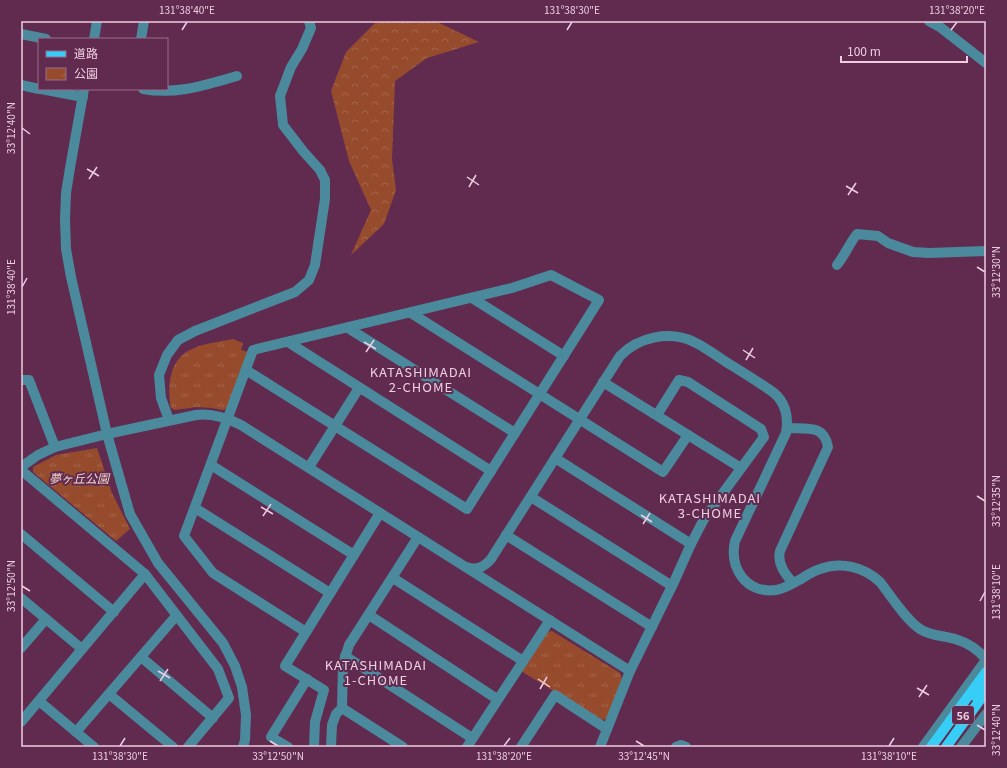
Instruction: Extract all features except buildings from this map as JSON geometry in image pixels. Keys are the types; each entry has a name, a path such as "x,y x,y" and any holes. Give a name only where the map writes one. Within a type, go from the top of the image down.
{"main road":[{"path":"931,747 986,672"},
{"name":"56","path":"939,747 986,684"},
{"name":"56","path":"946,747 986,692"},
{"path":"952,747 986,700"}],"street":[{"path":"94,38 97,21"},
{"path":"141,38 144,21"},
{"path":"169,420 161,398 160,375 167,355 178,340 295,292 309,280 316,265 325,199 325,180 320,170 283,125 280,96 291,67 302,49 311,28 309,21"},
{"path":"928,21 940,27 969,48 986,63"},
{"path":"21,34 41,38"},
{"path":"149,90 160,92 179,91 238,76"},
{"path":"21,85 38,89"},
{"path":"51,90 83,93 66,193 66,249 107,434 130,514 158,563 223,643 235,666 242,687 246,715 245,740 243,747"},
{"path":"837,265 845,255 850,242 857,234 878,236 888,244 913,252 937,253 986,251"},
{"path":"246,370 467,509 599,300 551,275 512,288 253,350 184,536 213,573 306,632"},
{"path":"472,298 564,356"},
{"path":"411,312 663,472 688,435"},
{"path":"348,328 515,433"},
{"path":"466,567 476,569 486,564 620,356 637,343 655,337 670,336 683,338 694,342 774,392 782,401 788,420 784,439 735,541 733,556 738,573 746,582 757,588 776,590 819,569 845,565 857,568 868,573 880,582 912,624 933,635 959,640 981,654 986,659 923,747"},
{"path":"288,342 491,471"},
{"path":"21,380 29,380 55,447"},
{"path":"600,747 630,670 672,586 690,544 704,519 764,437 761,429 688,382 679,380 657,415"},
{"path":"603,382 741,468"},
{"path":"309,468 359,388"},
{"path":"21,467 38,455 55,447 107,434 200,414 213,415 228,419 241,425 630,670"},
{"path":"787,428 816,429 823,434 828,447 780,551 779,557 782,567 793,583"},
{"path":"555,458 690,544"},
{"path":"211,465 354,555"},
{"path":"21,470 145,574 218,669 229,698 188,747"},
{"path":"530,497 672,586"},
{"path":"194,508 330,593"},
{"path":"314,747 315,722 324,690 285,666 380,513"},
{"path":"21,534 114,612"},
{"path":"506,535 652,627"},
{"path":"331,747 332,725 336,714 342,708 343,664 349,645 418,537"},
{"path":"21,722 145,574"},
{"path":"393,578 523,661"},
{"path":"21,598 82,649"},
{"path":"369,615 497,699"},
{"path":"76,732 176,616"},
{"path":"21,648 46,619"},
{"path":"345,656 470,743 497,699 550,620"},
{"path":"141,657 213,718"},
{"path":"288,747 271,737 306,679"},
{"path":"109,694 173,747"},
{"path":"521,747 555,695 608,729"},
{"path":"39,701 94,747"},
{"path":"342,708 403,747"},
{"path":"961,747 986,714"},
{"path":"676,747 681,745 686,747"}],"green space":[{"path":"377,21 435,21 479,42 427,58 395,81 392,159 396,190 384,224 351,255 371,210 349,161 331,91 346,52"},
{"path":"233,339 243,343 241,350 248,352 229,407 223,410 196,407 175,410 171,408 169,391 171,375 178,360 190,350 195,348 206,344"},
{"name":"夢ヶ丘公園","path":"97,448 112,493 130,529 116,541 33,472 33,467 56,455"},
{"path":"552,631 620,673 622,679 607,719 601,720 521,671 546,632"}],"district":[{"name":"KATASHIMADAI 2-CHOME","path":"421,378"},
{"name":"KATASHIMADAI 3-CHOME","path":"710,504"},
{"name":"KATASHIMADAI 1-CHOME","path":"376,672"}]}
